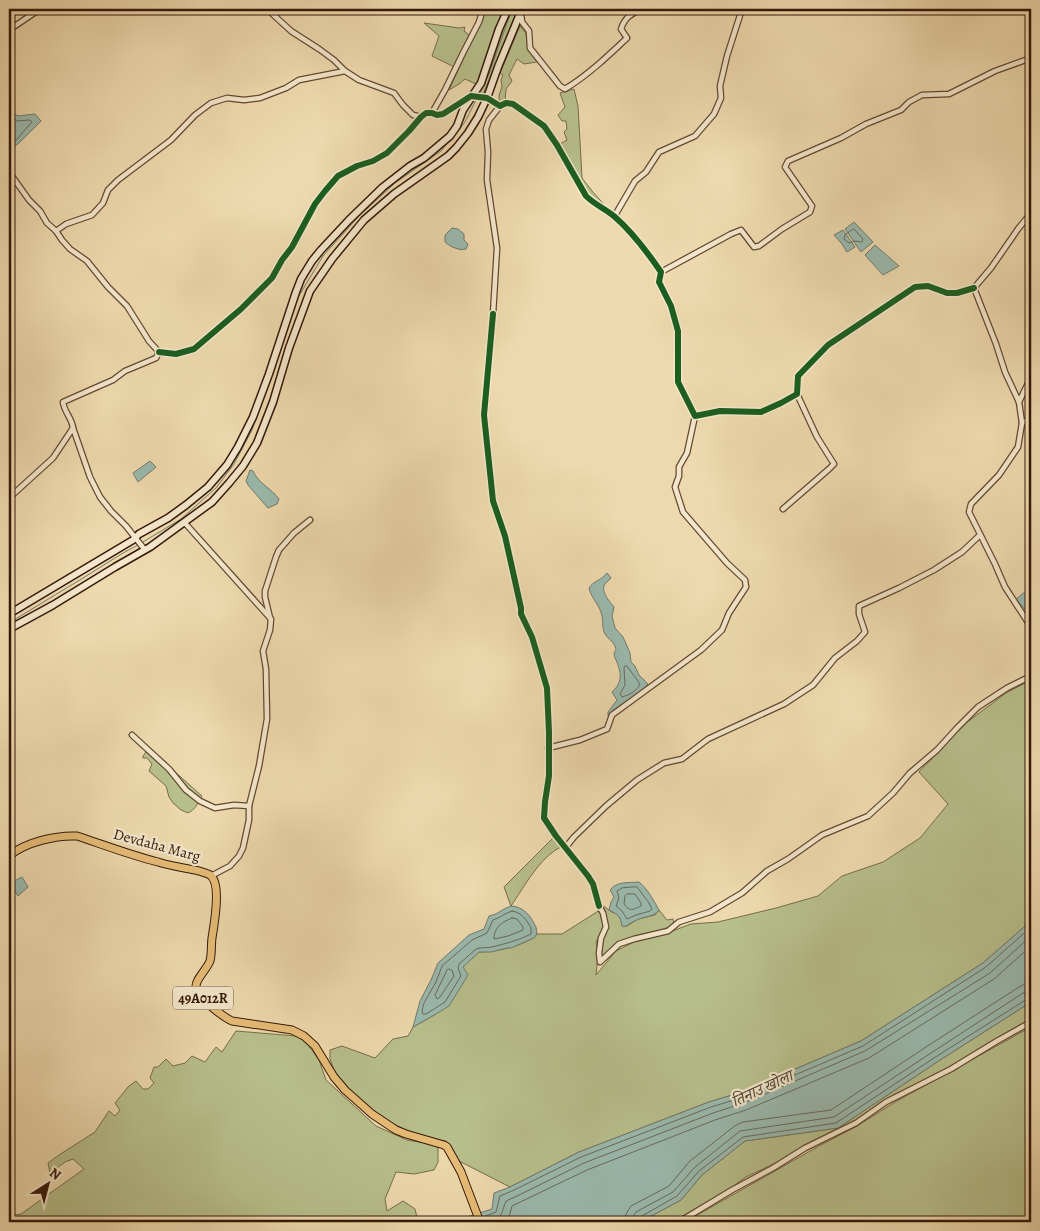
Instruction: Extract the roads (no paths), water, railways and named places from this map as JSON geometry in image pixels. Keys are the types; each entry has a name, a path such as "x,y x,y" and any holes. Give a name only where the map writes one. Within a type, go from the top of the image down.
{"main road":[{"path":"9,614 168,518 208,487 227,465 253,417 296,292 312,261 349,220 383,187 410,166 424,158 450,136 457,126 463,110 481,83 499,29 508,9"},
{"path":"9,629 145,550 212,502 234,478 251,455 257,443 273,402 289,348 310,291 322,272 364,220 394,194 456,148 468,134 478,117 484,98 521,11"},
{"name":"Devdaha Marg","path":"9,856 13,852 36,842 64,836 77,836 159,863 212,876 215,883 216,897 211,956 206,969 197,982 197,992 225,1018 292,1030 304,1036 315,1046 334,1077 345,1090 372,1114 396,1130 447,1147 461,1172 480,1222"}],"street":[{"path":"9,30 40,9"},
{"path":"267,9 291,31 334,60 345,71 359,80 394,93 413,114 421,117"},
{"path":"432,113 446,90 479,22 483,9"},
{"path":"521,11 522,22 529,31 530,48 560,86 565,89 583,77 627,38 621,29 624,21 634,12 642,9"},
{"path":"614,217 634,181 646,172 659,152 695,136 714,114 721,98 720,86 727,56 742,9"},
{"path":"661,272 741,230 754,247 759,246 810,212 812,206 785,167 788,161 841,138 866,124 901,110 909,102 922,95 950,94 995,71 1031,58"},
{"path":"56,231 66,224 92,215 103,203 108,190 118,180 171,140 195,115 211,103 226,98 244,100 260,98 286,88 299,80 345,71"},
{"path":"9,172 40,211 47,223 70,249 87,261 108,287 127,306 149,341 159,352 176,354 194,349 241,309 272,278 316,204 338,176 387,153 426,113 443,114 473,96 484,98 500,106"},
{"path":"548,748 580,740 607,729 612,716 701,650 722,630 746,588 745,580 727,563 683,512 675,487 679,476 679,468 687,453 695,416 678,382 678,331 671,306 659,282 661,272 648,252 614,217 592,203 586,196 544,126 513,104 506,103 500,106 489,120 486,129 488,152 487,180 497,248 484,415 493,501 505,536 521,614 532,637 547,688 549,732 548,748 549,776 544,818 588,876 603,913 606,927 601,938 600,962 619,944 668,931 679,922 710,912 742,893 766,871 788,859 822,835 868,816 893,793 910,773 937,750 978,707 1007,688 1031,676"},
{"path":"783,509 834,464 817,437 797,394 798,376 828,346 915,287 928,286 947,293 957,293 974,288 1031,213"},
{"path":"974,288 1005,372 1019,402 1022,423 1018,447 999,475 971,504 969,512 1005,587 1031,627"},
{"path":"145,550 100,497 90,477 73,428 73,423 63,407 63,402 113,380 125,371 156,358 159,352"},
{"path":"1019,402 1031,377"},
{"path":"695,416 720,410 761,412 797,394"},
{"path":"1022,423 1031,418"},
{"path":"9,498 53,458 73,428"},
{"path":"212,876 230,866 240,856 259,766 267,719 266,669 263,651 270,630 271,619 264,591 279,550 294,533 310,520"},
{"path":"184,522 271,619"},
{"path":"566,848 574,837 606,806 637,780 664,763 682,759 708,738 784,704 813,685 835,658 857,641 865,632 859,614 859,606 934,570 962,552 980,535"},
{"path":"132,735 163,763 180,784 200,802 216,808 234,805 250,806"},
{"path":"680,1222 805,1148 856,1123 886,1102 951,1069 1031,1022"}],"water":[{"path":"9,110 18,116 35,114 41,121 18,144 9,149"},
{"path":"854,222 873,242 861,252 845,229"},
{"path":"452,228 458,229 464,234 464,240 468,244 466,249 455,248 445,242 445,235"},
{"path":"843,230 855,247 847,252 834,235"},
{"path":"875,245 899,266 883,275 865,255"},
{"path":"150,461 156,467 138,482 133,473"},
{"path":"250,470 279,499 277,504 268,508 248,485 246,481"},
{"path":"607,573 611,578 605,584 604,590 614,607 612,616 615,628 623,637 630,653 631,662 639,675 648,684 642,691 613,710 608,716 608,712 617,700 612,692 619,683 620,673 614,655 615,646 603,630 601,612 589,588"},
{"path":"1031,587 1031,617 1016,599"},
{"path":"22,877 28,887 18,896 10,883"},
{"path":"639,882 648,891 659,910 652,915 623,927 618,915 609,910 614,897 610,890 619,884"},
{"path":"511,906 526,912 536,927 537,934 534,938 511,948 479,952 463,967 468,975 449,1006 413,1027 420,1001 438,963 469,935 484,929 489,916"},
{"name":"तिनाउ खोला","path":"1031,921 1031,1002 838,1128 745,1141 702,1175 681,1200 640,1222 447,1222 492,1209 494,1193 510,1187 579,1152 709,1102 739,1093 861,1041 983,963"}],"waterway":[{"path":"479,94 489,74 512,9"},
{"path":"458,131 465,122 477,98"},
{"path":"297,299 323,256 359,216 395,183 441,151 449,141"},
{"path":"143,542 181,519 216,488 234,464 252,430 265,393"},
{"path":"9,623 138,545"}]}
